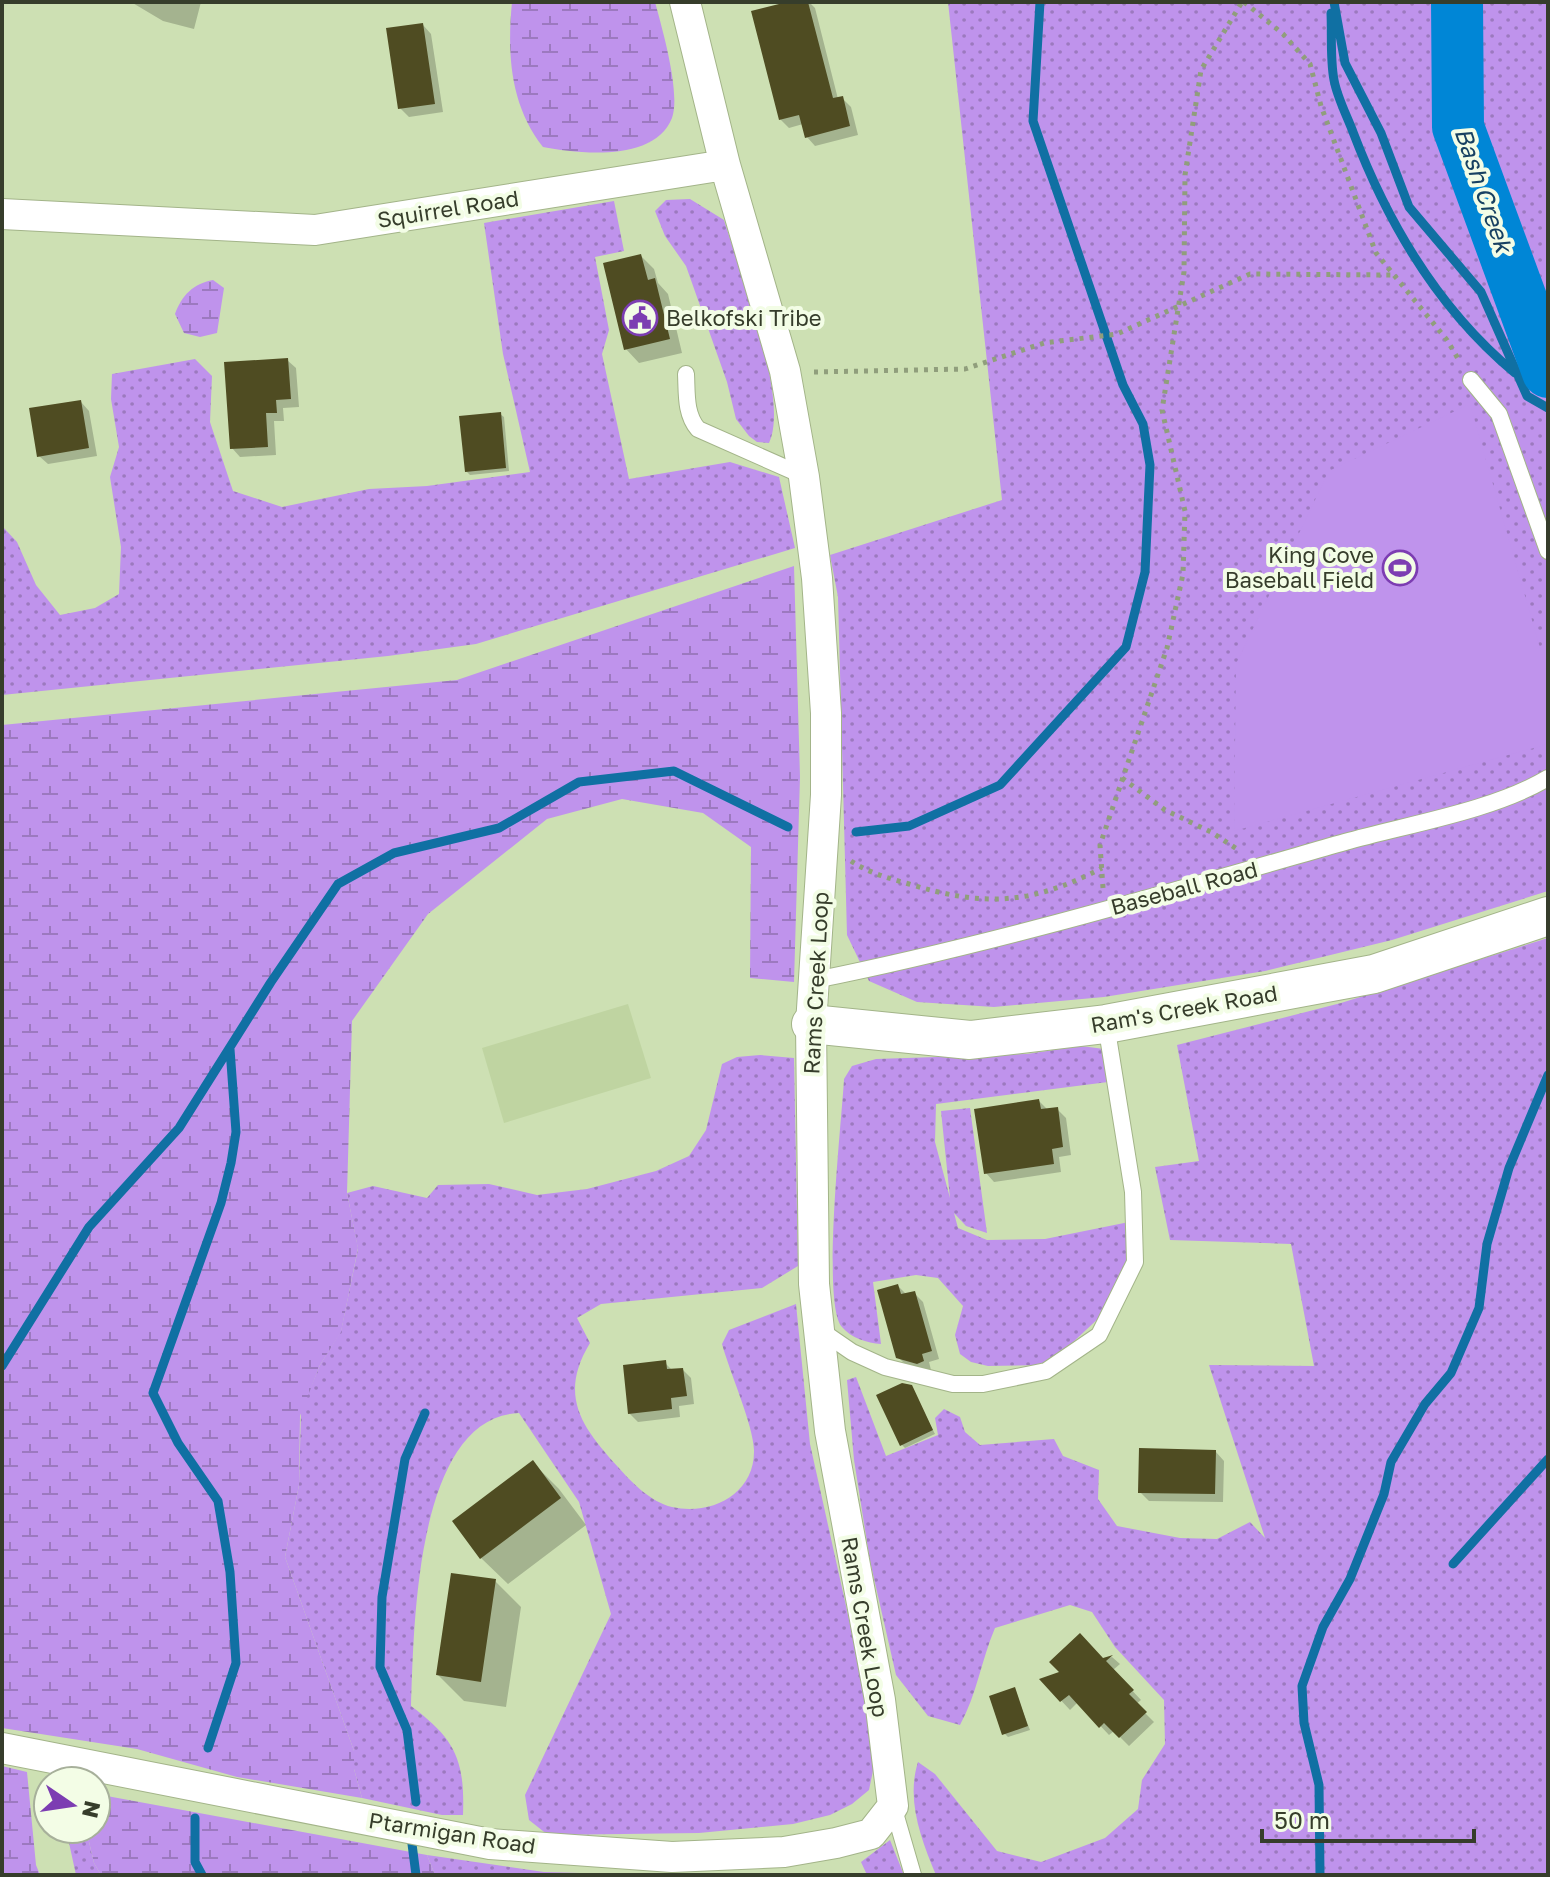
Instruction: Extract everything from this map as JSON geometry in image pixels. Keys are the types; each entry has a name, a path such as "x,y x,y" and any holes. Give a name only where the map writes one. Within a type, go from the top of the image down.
{"street":[{"path":"685,2 725,165"},
{"name":"Squirrel Road","path":"2,214 315,230 725,165"},
{"name":"Rams Creek Loop","path":"725,165 785,371 804,477 817,578 826,713 823,843 811,1024 814,1284 830,1431 880,1700 893,1806"},
{"name":"Ram's Creek Road","path":"811,1024 970,1040 1106,1024 1374,974 1548,916"},
{"name":"Ptarmigan Road","path":"2,1748 490,1844 672,1857 784,1852 836,1843 871,1834 893,1806"}],"lane":[{"path":"686,374 691,422 698,429 804,477"},
{"path":"1471,380 1499,414 1548,551"},
{"name":"Baseball Road","path":"815,980 908,961 1268,865 1495,800 1548,778"},
{"path":"820,1330 852,1352 885,1367 953,1384 983,1384 1046,1371 1099,1335 1135,1262 1133,1192 1106,1024"},
{"path":"893,1806 913,1875"}],"path":[{"path":"1105,909 1100,845 1167,648 1183,574 1185,511 1162,410 1184,272 1185,175 1201,70 1243,2 1283,34 1310,64 1321,106 1376,253 1447,340 1471,380"},
{"path":"785,371 874,373 965,369 1044,343 1117,334 1178,310 1250,274 1393,275"},
{"path":"1122,778 1165,810 1268,865"},
{"path":"823,843 866,871 956,898 1015,899 1074,883 1102,868"}],"shaded area":[{"path":"628,1004 651,1078 504,1123 482,1048"}],"green space":[{"path":"512,2 655,2 670,60 674,93 672,118 663,132 650,142 615,152 576,152 543,147 524,114 513,78 510,41"},
{"path":"948,2 1548,2 1548,891 1392,940 1265,971 1104,997 994,1007 917,1002 869,981 847,935 838,597 830,555 1002,500"},
{"path":"690,199 724,220 740,269 760,333 773,396 774,423 769,443 757,442 736,419 727,382 686,266 665,236 655,211 666,200"},
{"path":"614,201 624,251 595,257 609,330 602,354 629,479 730,462 779,477 795,548 476,644 388,656 2,695 2,526 17,542 36,585 60,615 95,608 119,594 121,547 110,477 119,447 111,399 112,374 195,359 212,376 210,422 233,491 282,507 369,489 427,486 530,472 503,354 484,223"},
{"path":"213,280 224,288 217,333 200,337 184,333 175,314 181,301 189,291"},
{"name":"King Cove Baseball Field","path":"1470,404 1548,676 1548,744 1234,831 1236,664 1329,471"},
{"path":"794,566 800,777 794,982 750,978 751,847 703,813 622,799 547,819 428,914 352,1021 347,1193 358,1248 341,1332 320,1365 300,1416 299,1485 285,1557 354,1751 354,1769 362,1798 237,1777 137,1749 2,1728 2,725 457,680"},
{"path":"1548,938 1548,1875 936,1875 914,1805 918,1762 935,1774 997,1851 1041,1862 1105,1838 1138,1809 1142,1780 1165,1744 1164,1700 1115,1647 1092,1612 1070,1605 995,1628 960,1725 928,1716 896,1675 870,1561 854,1460 847,1380 856,1377 886,1456 938,1435 935,1418 944,1409 960,1417 965,1432 980,1445 1054,1439 1063,1456 1099,1470 1098,1499 1117,1526 1180,1538 1217,1539 1250,1522 1265,1538 1209,1365 1314,1366 1291,1244 1170,1240 1155,1167 1199,1161 1177,1045 1341,1003"},
{"path":"1081,1046 1104,1049 1108,1082 936,1104 935,1142 950,1198 941,1111 970,1108 987,1233 966,1226 954,1213 958,1228 987,1240 1045,1239 1134,1221 1137,1250 1103,1314 1070,1345 1041,1365 988,1366 971,1362 960,1354 955,1335 963,1306 938,1278 916,1275 873,1282 881,1344 860,1339 846,1331 836,1311 833,1249 844,1079 852,1066 876,1059 1027,1054"},
{"path":"760,1055 794,1058 798,1266 762,1288 601,1304 577,1318 590,1343 576,1379 575,1395 578,1410 594,1438 642,1491 672,1507 687,1509 715,1505 739,1490 747,1479 754,1450 746,1413 722,1344 729,1330 796,1304 810,1444 866,1696 875,1761 869,1790 852,1804 830,1815 793,1824 699,1833 548,1835 529,1820 525,1795 611,1614 579,1502 519,1413 484,1424 458,1450 439,1488 419,1582 411,1706 438,1729 454,1752 462,1779 463,1815 442,1815 362,1798 354,1769 354,1751 285,1557 299,1485 301,1411 320,1365 341,1331 358,1249 347,1193 373,1186 427,1198 438,1185 489,1184 537,1195 587,1189 656,1171 689,1156 706,1130 722,1064 737,1057"},
{"path":"2,1766 27,1772 32,1845 40,1875 2,1875"},
{"path":"112,1797 427,1855 435,1875 101,1875 90,1845 112,1845"},
{"path":"890,1840 904,1875 867,1875 861,1862"},
{"path":"69,1845 90,1845 101,1875 76,1875"},
{"path":"427,1855 544,1872 652,1875 435,1875"}],"building":[{"path":"787,2 808,2 833,98 843,96 850,126 805,138 799,115 779,120 751,11"},
{"path":"423,23 435,104 398,109 386,28"},
{"name":"Belkofski Tribe","path":"641,254 648,280 655,278 670,339 624,350 603,263"},
{"path":"288,358 291,399 276,400 277,413 266,413 268,447 230,449 224,362"},
{"path":"81,400 89,448 37,457 29,408"},
{"path":"501,412 506,468 465,472 459,416"},
{"path":"1039,1099 1041,1109 1058,1107 1063,1147 1052,1149 1054,1164 984,1174 974,1109"},
{"path":"898,1284 901,1294 915,1291 932,1351 922,1354 924,1361 917,1364 896,1358 877,1290"},
{"path":"666,1360 667,1369 683,1368 687,1396 671,1398 672,1409 628,1414 623,1365"},
{"path":"902,1383 912,1385 933,1430 900,1446 876,1395"},
{"path":"1139,1448 1216,1450 1215,1494 1138,1493"},
{"path":"533,1460 561,1498 480,1559 452,1521"},
{"path":"451,1573 496,1579 481,1682 436,1675"},
{"path":"1080,1633 1103,1658 1113,1655 1106,1661 1134,1690 1129,1694 1147,1712 1119,1738 1104,1723 1099,1728 1069,1695 1060,1702 1039,1679 1059,1672 1049,1662"},
{"path":"1015,1687 1028,1726 1002,1735 989,1696"}],"waterway":[{"path":"856,832 909,826 1000,785 1126,647 1145,572 1150,465 1143,424 1123,385 1033,121 1040,2"},
{"path":"1334,2 1345,63 1381,133 1409,207 1481,292 1527,396 1548,408"},
{"name":"Bash Creek","path":"1457,2 1458,127 1548,372"},
{"path":"1331,13 1335,86 1382,200 1440,293 1463,322 1515,373"},
{"path":"2,1366 89,1227 179,1128 271,982 338,884 394,853 499,828 579,782 674,771 788,827"},
{"path":"208,1748 236,1663 230,1572 218,1501 178,1443 153,1393 221,1203 231,1163 236,1132 230,1049"},
{"path":"1320,1875 1319,1785 1304,1723 1302,1686 1323,1627 1350,1579 1384,1494 1391,1462 1425,1404 1451,1373 1479,1308 1487,1244 1509,1168 1548,1075"},
{"path":"416,1802 407,1730 380,1667 382,1597 405,1459 425,1413"},
{"path":"1453,1564 1548,1459"},
{"path":"195,1818 195,1862 202,1875"},
{"path":"412,1844 416,1875"}],"place":[{"name":"Belkofski Tribe","path":"640,318"},
{"name":"King Cove Baseball Field","path":"1400,568"}]}
